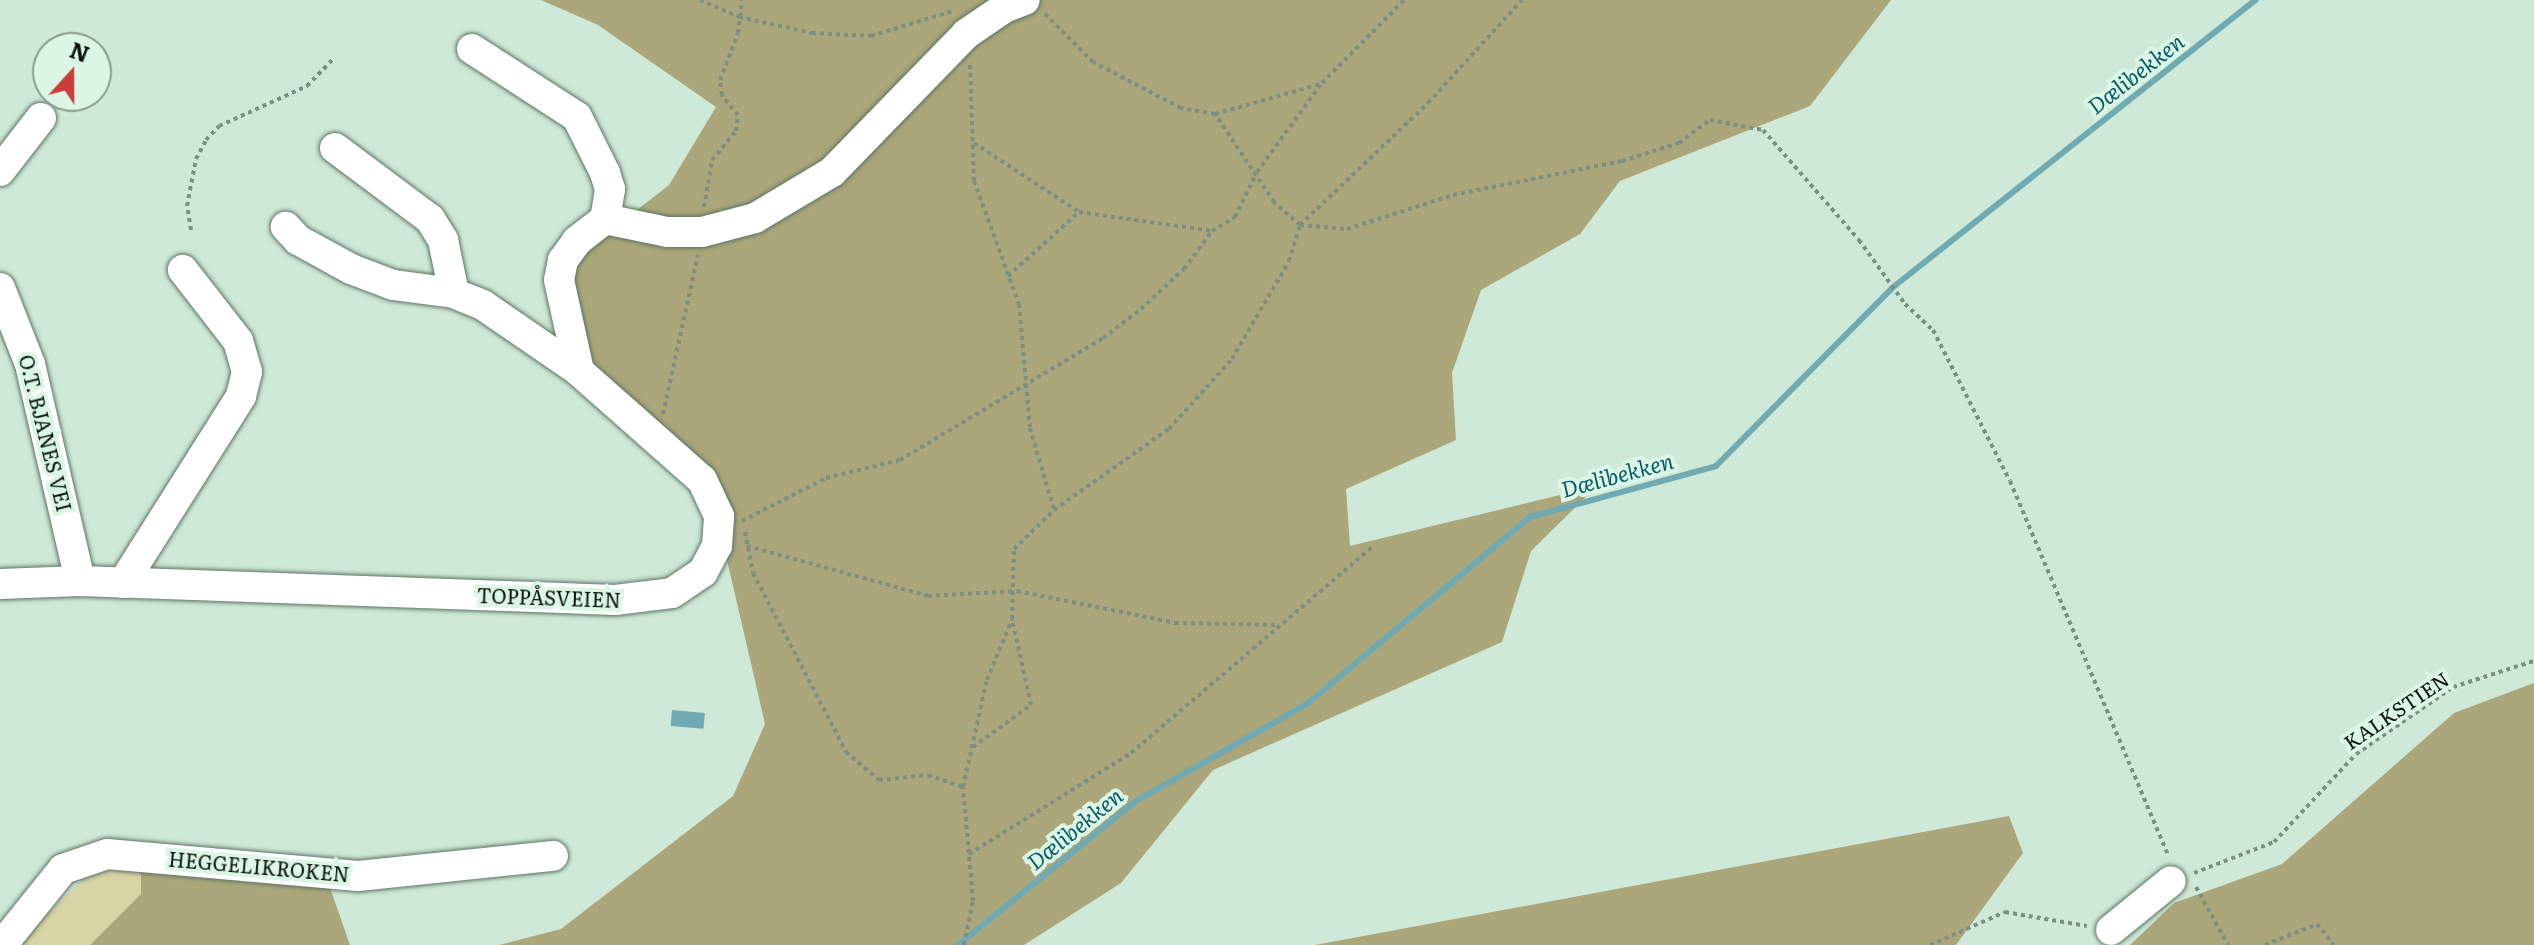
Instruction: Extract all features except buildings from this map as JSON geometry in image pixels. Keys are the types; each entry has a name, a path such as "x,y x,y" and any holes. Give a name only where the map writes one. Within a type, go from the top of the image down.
{"street":[{"path":"605,219 667,232 702,232 755,218 832,172 966,21 1004,8 1034,4"},
{"path":"472,49 577,117 610,189 605,219 577,241 563,260 559,280 579,371"},
{"path":"0,171 41,118"},
{"path":"335,148 430,219 443,240 454,293"},
{"name":"TOPPÅSVEIEN","path":"0,584 80,581 615,600 672,593 703,572 717,546 719,516 713,497 693,470 579,371 528,332 454,293 393,285 351,269 309,247 286,227"},
{"path":"123,583 241,396 247,372 238,341 183,270"},
{"name":"O.T. BJANES VEI","path":"0,288 30,364 80,581"},
{"name":"HEGGELIKROKEN","path":"2,945 63,869 107,854 358,876 553,856"},
{"path":"2111,930 2180,878"}],"path":[{"path":"700,0 739,17 798,30 871,36 966,21 974,181 1019,304 1030,428 1054,510"},
{"path":"963,787 928,775 879,780 846,752 753,573 743,521 826,478 900,460 1026,385 1141,309 1184,269 1212,231 1235,217 1257,172 1322,83 1404,0"},
{"path":"964,945 973,901 963,787 987,680 1012,619 1017,591 1014,549 1054,510 1169,429 1232,359 1289,261 1300,225 1428,103 1522,0"},
{"path":"1034,4 1093,62 1181,108 1215,114 1322,83"},
{"path":"191,230 187,206 196,159 206,140 219,126 307,86 332,60"},
{"path":"1215,114 1257,172 1274,202 1300,225 1347,229 1453,195 1622,161 1679,143 1710,120 1763,130 1859,240 1905,304 1933,330 2010,481 2180,878 2228,945"},
{"path":"974,143 1079,212 1212,231"},
{"path":"1008,276 1079,212"},
{"path":"747,546 928,596 1017,591 1175,623 1278,625"},
{"path":"969,854 1131,753 1371,548"},
{"path":"971,749 1031,705 1012,619"},
{"name":"KALKSTIEN","path":"2180,878 2274,842 2356,754 2453,687 2534,661"},
{"path":"1930,945 2005,912 2111,930"},
{"path":"2265,945 2317,924 2334,945"}],"shaded area":[{"path":"541,0 1891,0 1810,106 1620,181 1580,234 1481,290 1452,373 1456,440 1346,489 1350,546 1597,486 1531,551 1502,642 1213,770 1121,883 1024,945 499,945 561,929 733,796 765,724 724,547 722,493 604,381 585,354 568,264 669,185 716,107 598,25"},
{"path":"2534,683 2534,945 2130,945 2174,903 2282,864 2454,713"},
{"path":"2009,816 2023,853 1956,945 1315,945"},
{"path":"141,856 141,894 90,945 15,945 101,862"},
{"path":"141,856 327,879 350,945 90,945 141,894"}],"water":[{"path":"672,710 705,713 703,729 671,726"}],"waterway":[{"name":"Dælibekken","path":"958,945 1136,801 1307,704 1530,517 1716,466 1892,288 2256,0"}]}
